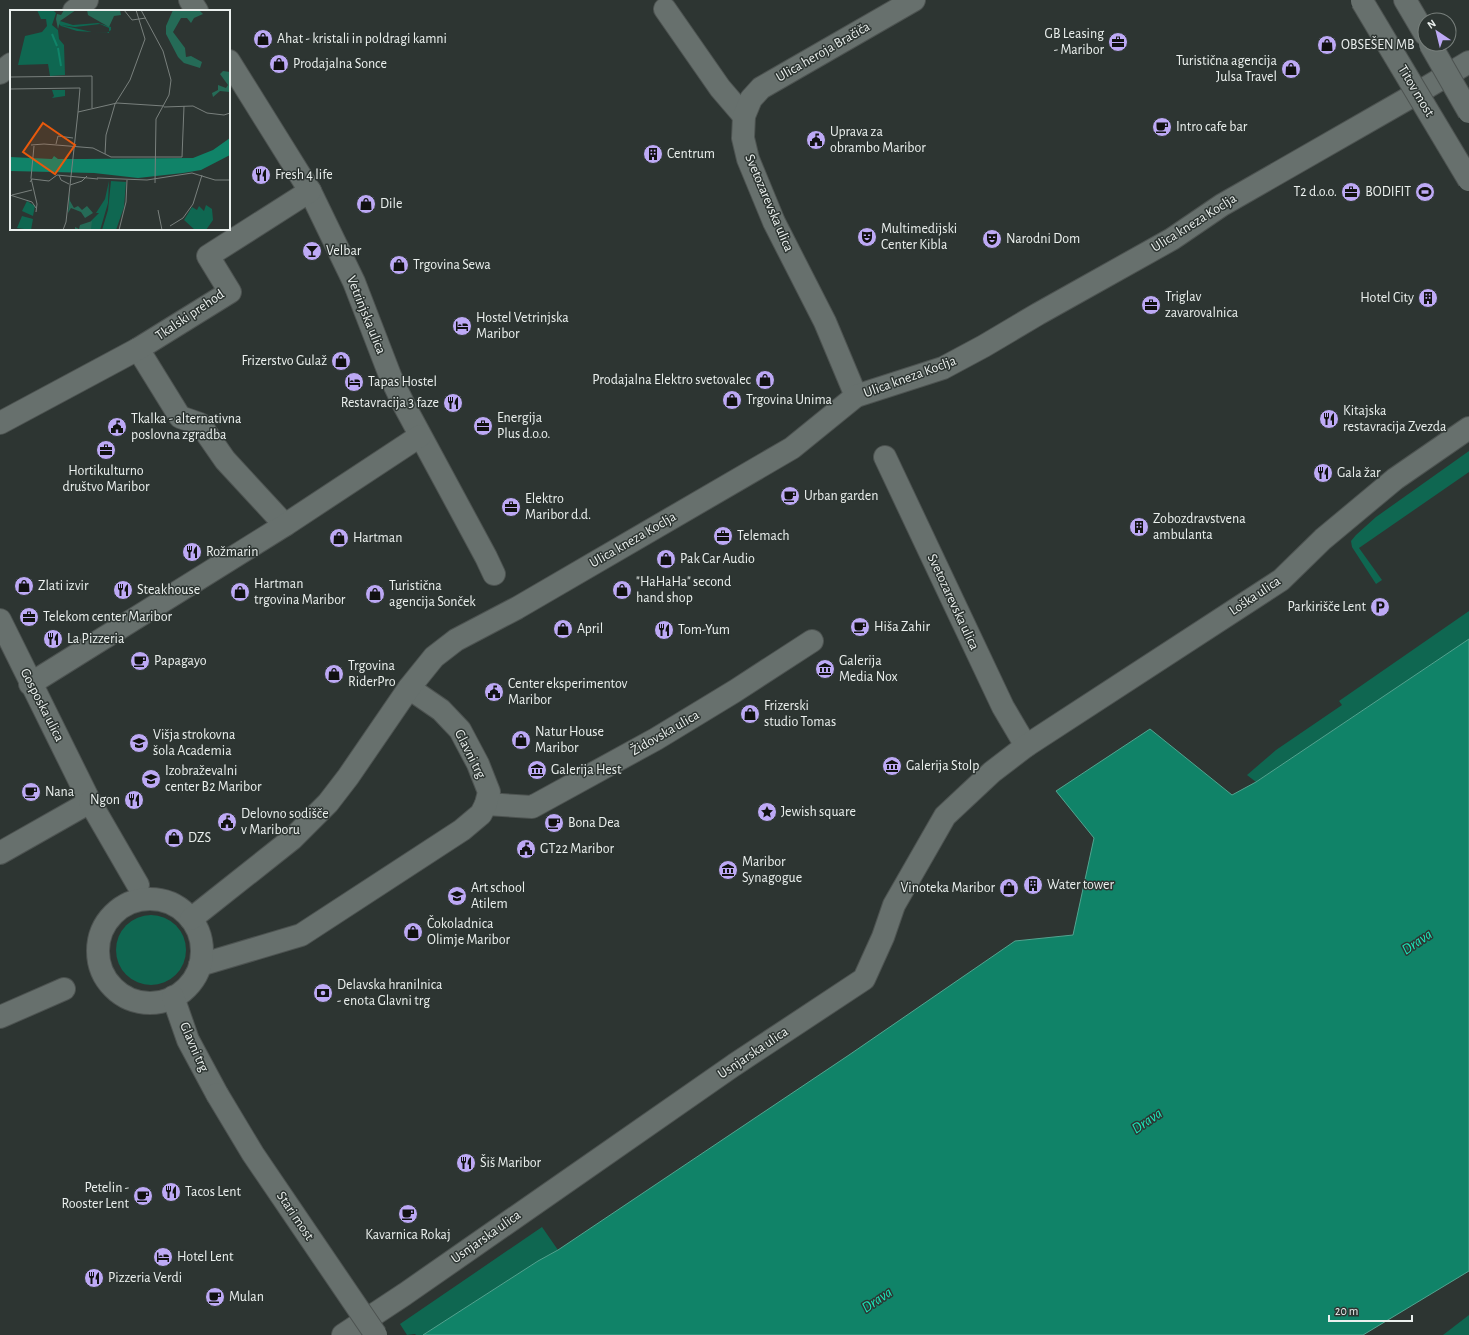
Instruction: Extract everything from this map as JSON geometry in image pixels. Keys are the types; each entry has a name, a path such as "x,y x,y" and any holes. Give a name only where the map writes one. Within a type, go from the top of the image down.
{"street":[{"path":"75,10 87,0"},
{"path":"190,0 196,10"},
{"name":"Ulica heroja Bračiča","path":"744,116 751,99 761,88 914,0"},
{"name":"Titov most","path":"1362,0 1469,180"},
{"path":"1405,0 1417,20"},
{"path":"662,4 720,88 744,116"},
{"path":"1435,52 1469,112"},
{"name":"Ulica kneza Koclja","path":"408,688 434,658 456,640 517,608 792,448 856,396 943,368 984,346 1172,239 1222,204 1469,62"},
{"name":"Vetrinjska ulica","path":"230,63 310,191 354,282 391,378 420,436 494,574"},
{"path":"0,73 10,65"},
{"name":"Svetozarevska ulica","path":"744,116 743,138 748,159 774,222 825,322 856,396"},
{"name":"Tkalski prehod","path":"0,422 138,349 230,292 208,256 310,191"},
{"path":"138,349 180,417 200,424 225,460 285,525"},
{"name":"Loška ulica","path":"1026,746 1281,580 1323,539 1395,479 1469,428"},
{"path":"30,684 285,525 420,436"},
{"name":"Svetozarevska ulica","path":"885,457 1003,707 1026,746"},
{"name":"Gosposka ulica","path":"0,620 30,684 87,796"},
{"name":"Židovska ulica","path":"486,804 532,807 656,739 735,691 812,641"},
{"path":"191,919 292,839 328,803 348,777 408,688"},
{"name":"Glavni trg","path":"408,688 441,710 460,730 478,764 489,792 486,804"},
{"name":"Usnjarska ulica","path":"343,1335 405,1294 734,1065 864,979 883,937 894,905 945,816 992,772 1026,746"},
{"path":"0,853 87,796 138,885"},
{"path":"200,965 301,935 462,830 481,814 486,804"},
{"path":"160,900 172,904 182,910 191,919 197,929 201,941 202,953 200,965 190,984 173,998 153,1003 142,1002 127,998 114,989 102,971 98,947 106,924 114,914 135,902 160,900"},
{"path":"0,1017 64,989"},
{"name":"Glavni trg","path":"173,998 188,1040 217,1094"},
{"name":"Stari most","path":"217,1094 253,1154 376,1335"}],"shaded area":[{"path":"1469,451 1469,472 1359,548 1382,580 1376,584 1352,547 1351,541 1376,517"},
{"path":"1469,611 1469,639 1256,782 1247,775 1276,750 1342,705 1339,701"},
{"path":"151,915 164,918 176,925 183,937 186,950 183,963 176,975 164,982 151,985 138,982 126,975 119,963 116,950 119,937 126,925 138,918"},
{"path":"542,1227 558,1250 538,1261 423,1335 407,1335 400,1324"},
{"path":"1469,1315 1469,1335 1443,1335"}],"water":[{"name":"Drava","path":"1469,639 1469,1271 1363,1335 423,1335 538,1261 558,1250 849,1055 1015,941 1073,935 1094,838 1056,791 1150,729 1232,795 1256,782"}],"place":[{"name":"Ahat - kristali in poldragi kamni","path":"263,39"},
{"name":"GB Leasing - Maribor","path":"1118,42"},
{"name":"OBSEŠEN MB","path":"1327,45"},
{"name":"Prodajalna Sonce","path":"279,64"},
{"name":"Turistična agencija Julsa Travel","path":"1291,69"},
{"name":"Intro cafe bar","path":"1162,127"},
{"name":"Uprava za obrambo Maribor","path":"816,140"},
{"name":"Centrum","path":"653,154"},
{"name":"Fresh 4 life","path":"261,175"},
{"name":"T2 d.o.o.","path":"1351,192"},
{"name":"BODIFIT","path":"1425,192"},
{"name":"Dile","path":"366,204"},
{"name":"Multimedijski Center Kibla","path":"867,237"},
{"name":"Narodni Dom","path":"992,239"},
{"name":"Velbar","path":"312,251"},
{"name":"Trgovina Sewa","path":"399,265"},
{"name":"Hotel City","path":"1428,298"},
{"name":"Triglav zavarovalnica","path":"1151,305"},
{"name":"Hostel Vetrinjska Maribor","path":"462,326"},
{"name":"Frizerstvo Gulaž","path":"341,361"},
{"name":"Prodajalna Elektro svetovalec","path":"765,380"},
{"name":"Tapas Hostel","path":"354,382"},
{"name":"Trgovina Unima","path":"732,400"},
{"name":"Restavracija 3 faze","path":"453,403"},
{"name":"Kitajska restavracija Zvezda","path":"1329,419"},
{"name":"Energija Plus d.o.o.","path":"483,426"},
{"name":"Tkalka - alternativna poslovna zgradba","path":"117,427"},
{"name":"Hortikulturno društvo Maribor","path":"106,450"},
{"name":"Gala žar","path":"1323,473"},
{"name":"Urban garden","path":"790,496"},
{"name":"Elektro Maribor d.d.","path":"511,507"},
{"name":"Zobozdravstvena ambulanta","path":"1139,527"},
{"name":"Telemach","path":"723,536"},
{"name":"Hartman","path":"339,538"},
{"name":"Rožmarin","path":"192,552"},
{"name":"Pak Car Audio","path":"666,559"},
{"name":"Zlati izvir","path":"24,586"},
{"name":"Steakhouse","path":"123,590"},
{"name":"\"HaHaHa\" second hand shop","path":"622,590"},
{"name":"Hartman trgovina Maribor","path":"240,592"},
{"name":"Turistična agencija Sonček","path":"375,594"},
{"name":"Parkirišče Lent","path":"1380,607"},
{"name":"Telekom center Maribor","path":"29,617"},
{"name":"Hiša Zahir","path":"860,627"},
{"name":"April","path":"563,629"},
{"name":"Tom-Yum","path":"664,630"},
{"name":"La Pizzeria","path":"53,639"},
{"name":"Papagayo","path":"140,661"},
{"name":"Galerija Media Nox","path":"825,669"},
{"name":"Trgovina RiderPro","path":"334,674"},
{"name":"Center eksperimentov Maribor","path":"494,692"},
{"name":"Frizerski studio Tomas","path":"750,714"},
{"name":"Natur House Maribor","path":"521,740"},
{"name":"Višja strokovna šola Academia","path":"139,743"},
{"name":"Galerija Stolp","path":"892,766"},
{"name":"Galerija Hest","path":"537,770"},
{"name":"Izobraževalni center B2 Maribor","path":"151,779"},
{"name":"Nana","path":"31,792"},
{"name":"Ngon","path":"134,800"},
{"name":"Jewish square","path":"767,812"},
{"name":"Delovno sodišče v Mariboru","path":"227,822"},
{"name":"Bona Dea","path":"554,823"},
{"name":"DZS","path":"174,838"},
{"name":"GT22 Maribor","path":"526,849"},
{"name":"Maribor Synagogue","path":"728,870"},
{"name":"Water tower","path":"1033,885"},
{"name":"Vinoteka Maribor","path":"1009,888"},
{"name":"Art school Atilem","path":"457,896"},
{"name":"Čokoladnica Olimje Maribor","path":"413,932"},
{"name":"Delavska hranilnica - enota Glavni trg","path":"323,993"},
{"name":"Šiš Maribor","path":"466,1163"},
{"name":"Tacos Lent","path":"171,1192"},
{"name":"Petelin - Rooster Lent","path":"143,1196"},
{"name":"Kavarnica Rokaj","path":"408,1214"},
{"name":"Hotel Lent","path":"163,1257"},
{"name":"Pizzeria Verdi","path":"94,1278"},
{"name":"Mulan","path":"215,1297"}]}
